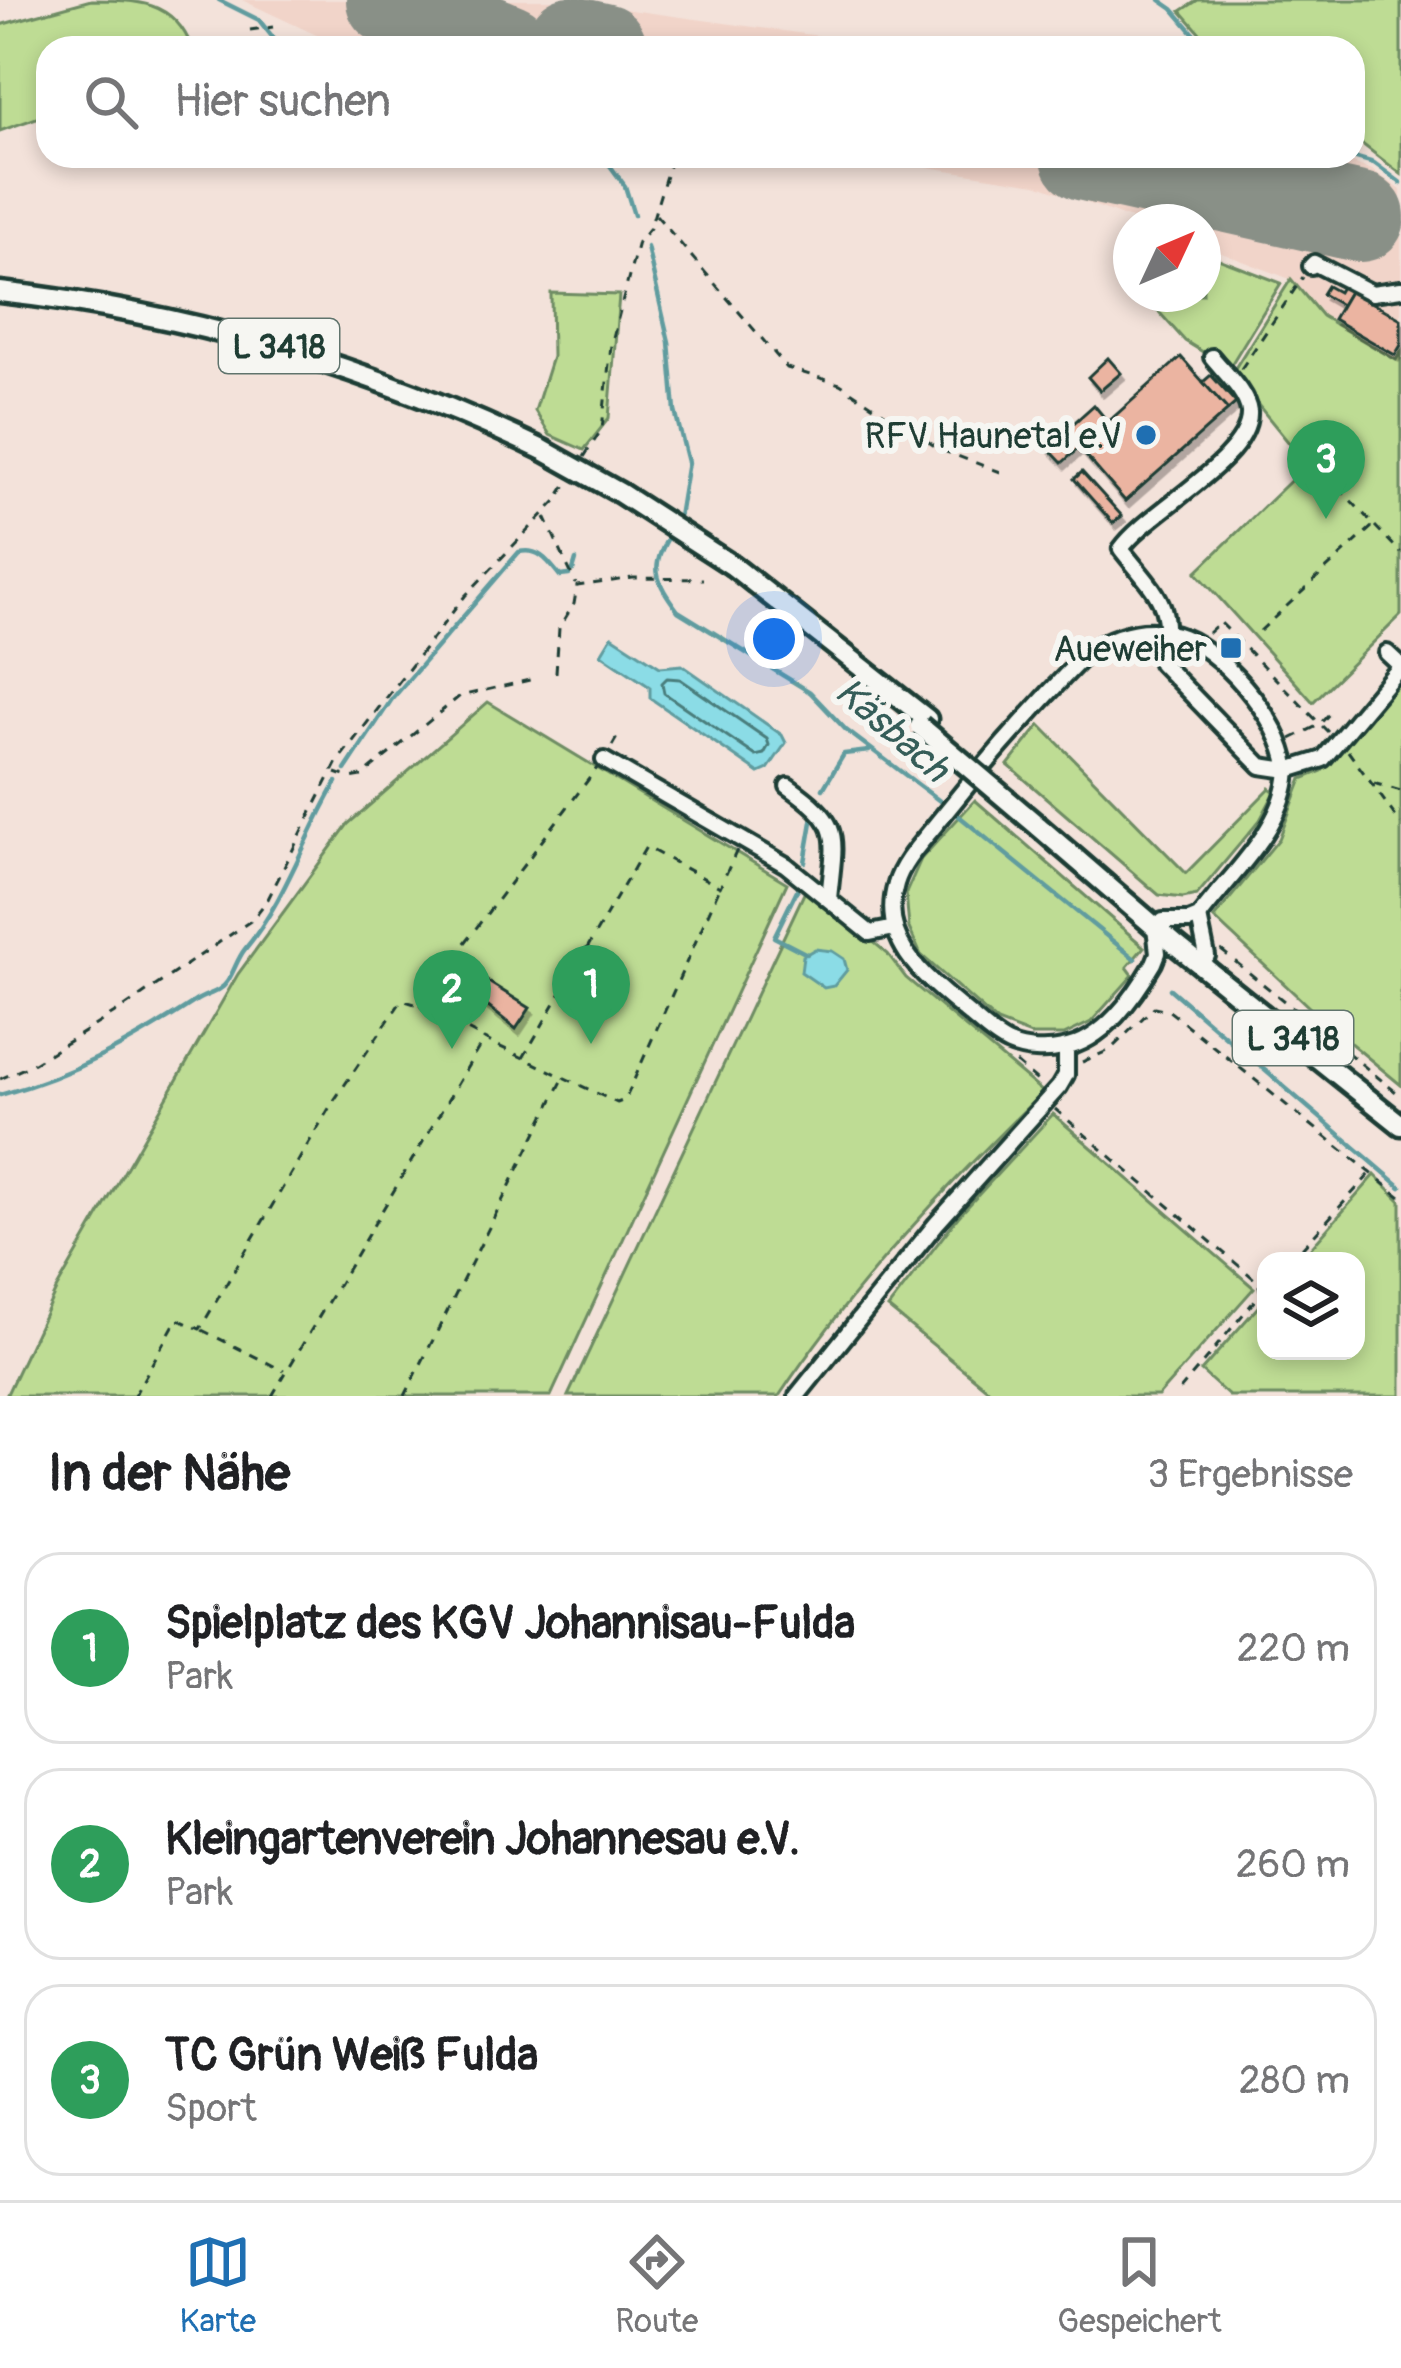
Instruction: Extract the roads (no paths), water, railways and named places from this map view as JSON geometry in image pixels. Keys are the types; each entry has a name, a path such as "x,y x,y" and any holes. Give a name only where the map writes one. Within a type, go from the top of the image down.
{"main road":[{"name":"L 3418","path":"0,292 125,310 281,346 415,393 543,450 620,493 733,566 902,702 1401,1125"},
{"name":"L 3418","path":"1199,957 1401,1112"}],"street":[{"path":"1311,266 1314,263 1372,293 1401,289"},
{"path":"1122,547 1228,454 1246,431 1247,404 1212,357"},
{"path":"1108,534 1160,599 1169,633 1161,663 1261,766 1288,770 1314,764 1340,742 1401,666 1387,653"},
{"path":"1142,983 1158,953 1159,924 1199,917 1277,815 1288,770 1282,744 1262,709 1207,652 1169,633 1137,631 1113,637 1088,652 942,817 896,884 895,928 917,969 1002,1041 1038,1051 1084,1041 1112,1020 1142,983 1170,959 1199,957 1199,917"},
{"path":"604,760 743,838 870,933 895,928"},
{"path":"788,786 823,811 835,840 829,899"},
{"path":"797,1396 936,1224 1050,1098 1067,1066 1066,1048"}],"water":[{"path":"612,636 660,667 682,665 782,735 786,743 768,769 759,773 650,698 650,687 601,654"},
{"path":"815,949 832,951 844,959 847,970 834,986 824,988 801,972 803,956"}],"waterway":[{"name":"Käsbach","path":"219,0 259,20 272,36"},
{"path":"1160,0 1196,36"},
{"path":"1365,160 1401,183"},
{"name":"Käsbach","path":"612,168 625,186 634,215"},
{"name":"Käsbach","path":"647,247 669,342 675,411 688,462 678,523"},
{"name":"Käsbach","path":"671,533 657,564 664,591 678,611 810,692 846,730 945,805"},
{"path":"345,770 392,699 519,552 538,554 560,576 569,575"},
{"path":"573,570 576,560"},
{"path":"823,789 844,754 869,751"},
{"path":"0,1095 102,1056 218,991 272,910 337,782"},
{"name":"Käsbach","path":"954,812 1135,959"},
{"path":"805,862 813,816"},
{"path":"799,886 774,937 807,954"},
{"name":"Käsbach","path":"1170,989 1401,1187"}],"place":[{"name":"RFV Haunetal e.V","path":"1146,435"},
{"name":"TC Grün Weiß Fulda","path":"1326,519"},
{"name":"Aueweiher","path":"1231,648"},
{"name":"Spielplatz des KGV Johannisau-Fulda","path":"591,1044"},
{"name":"Kleingartenverein Johannesau e.V.","path":"452,1049"}]}
